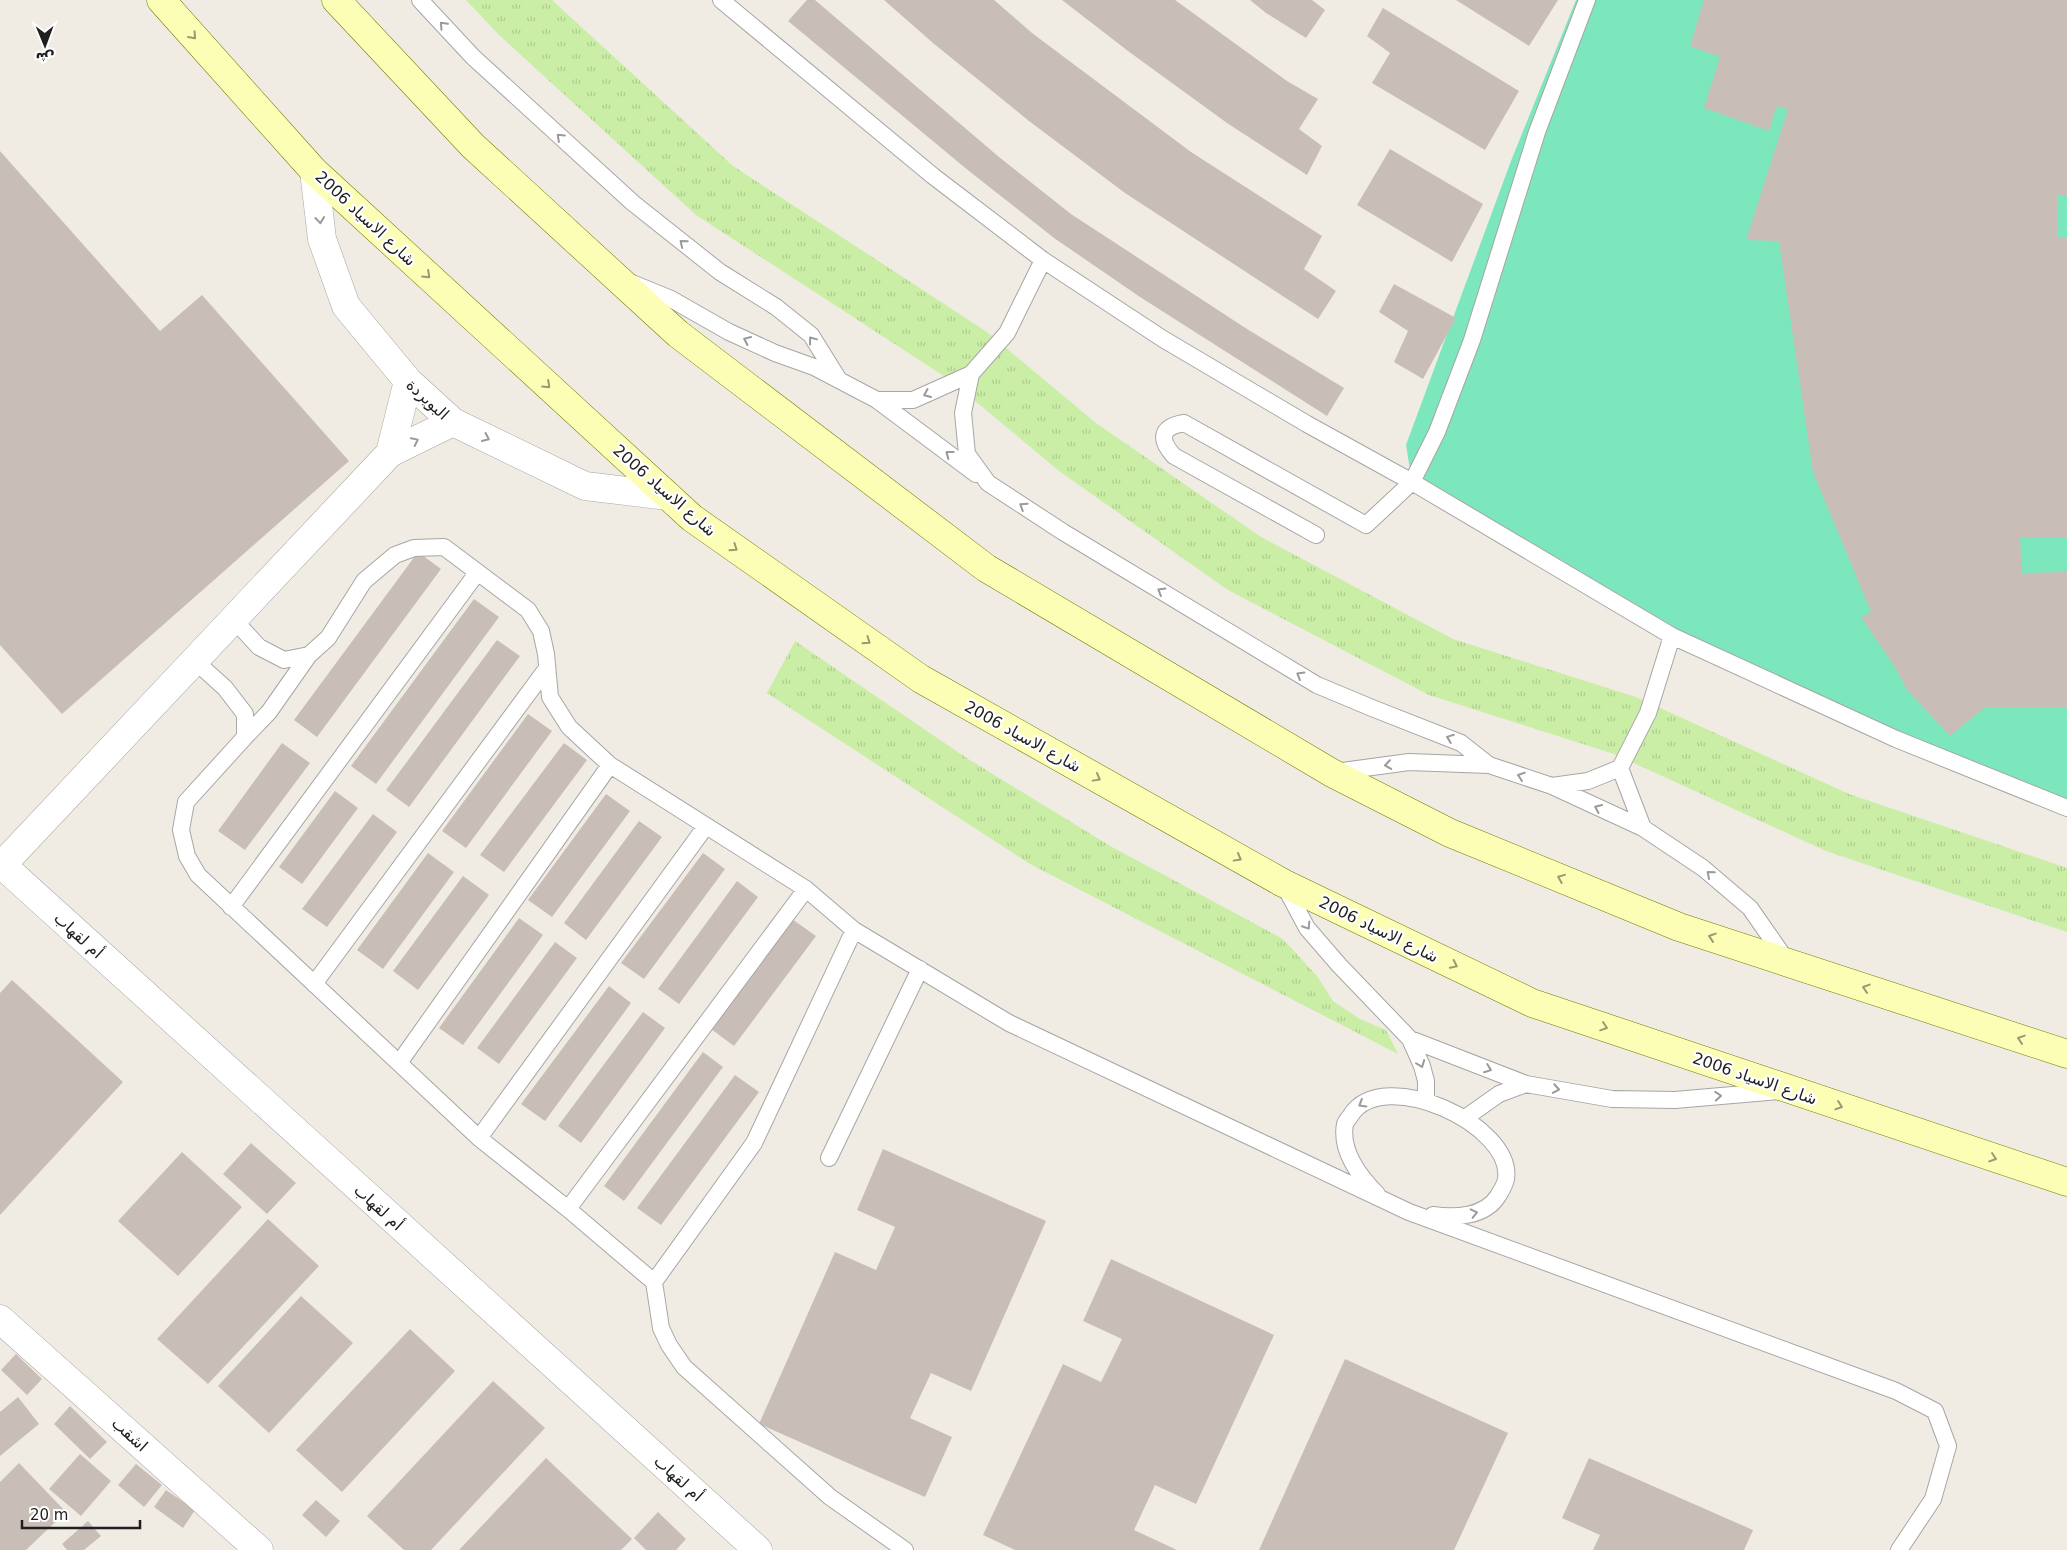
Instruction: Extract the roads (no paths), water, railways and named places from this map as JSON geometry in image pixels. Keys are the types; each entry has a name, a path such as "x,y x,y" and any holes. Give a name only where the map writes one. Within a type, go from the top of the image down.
{"main road":[{"name":"شارع الاسياد 2006","path":"161,0 314,171 692,518 920,679 1283,884 1532,1003 2067,1182"},
{"path":"336,0 473,146 678,334 986,568 1332,773 1450,833 1680,927 2067,1054"}],"street":[{"name":"البويردة","path":"314,171 322,239 346,306 408,381 453,422 585,486 668,496"},
{"path":"390,453 408,381"},
{"path":"1,864 390,453 453,422"},
{"name":"أم لقهاب","path":"1,864 758,1550"},
{"name":"اشقب","path":"0,1319 259,1550"}],"lane":[{"path":"420,0 473,57 633,203 720,272 776,307 810,335 839,380"},
{"path":"721,0 933,176 1043,260 1163,339 1307,424 1412,482 1672,636 1896,739 2067,808"},
{"path":"1316,535 1174,456 1165,444 1163,436 1166,429 1184,423 1366,525 1412,482 1437,432 1472,340 1537,132 1587,0"},
{"path":"877,400 913,400 971,374 1007,333 1043,260"},
{"path":"616,276 671,299 729,332 775,353 814,366 877,400 988,483 1063,532 1317,685 1461,743 1489,766"},
{"path":"971,374 963,413 967,454 988,483"},
{"path":"905,1550 830,1497 684,1367 669,1345 661,1328 654,1282 568,1209 479,1138 231,907 198,875 187,856 181,830 186,802 269,712 308,655 328,638 364,581 395,555 414,548 444,547 528,610 541,631 548,668 550,697 569,727 610,765 806,888 854,930 1009,1023 1408,1212 1896,1391 1935,1411 1948,1446 1933,1499 1899,1550"},
{"path":"231,907 477,573"},
{"path":"233,619 259,647 284,660 308,655"},
{"path":"1552,786 1588,781 1620,768 1648,713 1672,636"},
{"path":"194,661 225,688 244,714 245,736"},
{"path":"314,984 548,668"},
{"path":"1332,773 1409,762 1489,766 1552,786 1643,828 1703,868 1750,908 1788,962"},
{"path":"399,1063 610,765"},
{"path":"1620,768 1643,828"},
{"path":"479,1138 706,826"},
{"path":"1283,884 1307,928 1339,965 1410,1038 1426,1081 1426,1101"},
{"path":"568,1209 806,888"},
{"path":"654,1282 754,1143 854,930"},
{"path":"829,1158 920,969"},
{"path":"1410,1038 1526,1084 1612,1099 1675,1100 1793,1090"},
{"path":"1465,1118 1499,1094 1526,1084"},
{"path":"1384,1201 1363,1180 1351,1160 1345,1140 1346,1123 1356,1107 1372,1098 1394,1095 1426,1101 1465,1118 1479,1130 1500,1154 1506,1178 1496,1200 1486,1210 1456,1216 1408,1212"}]}
